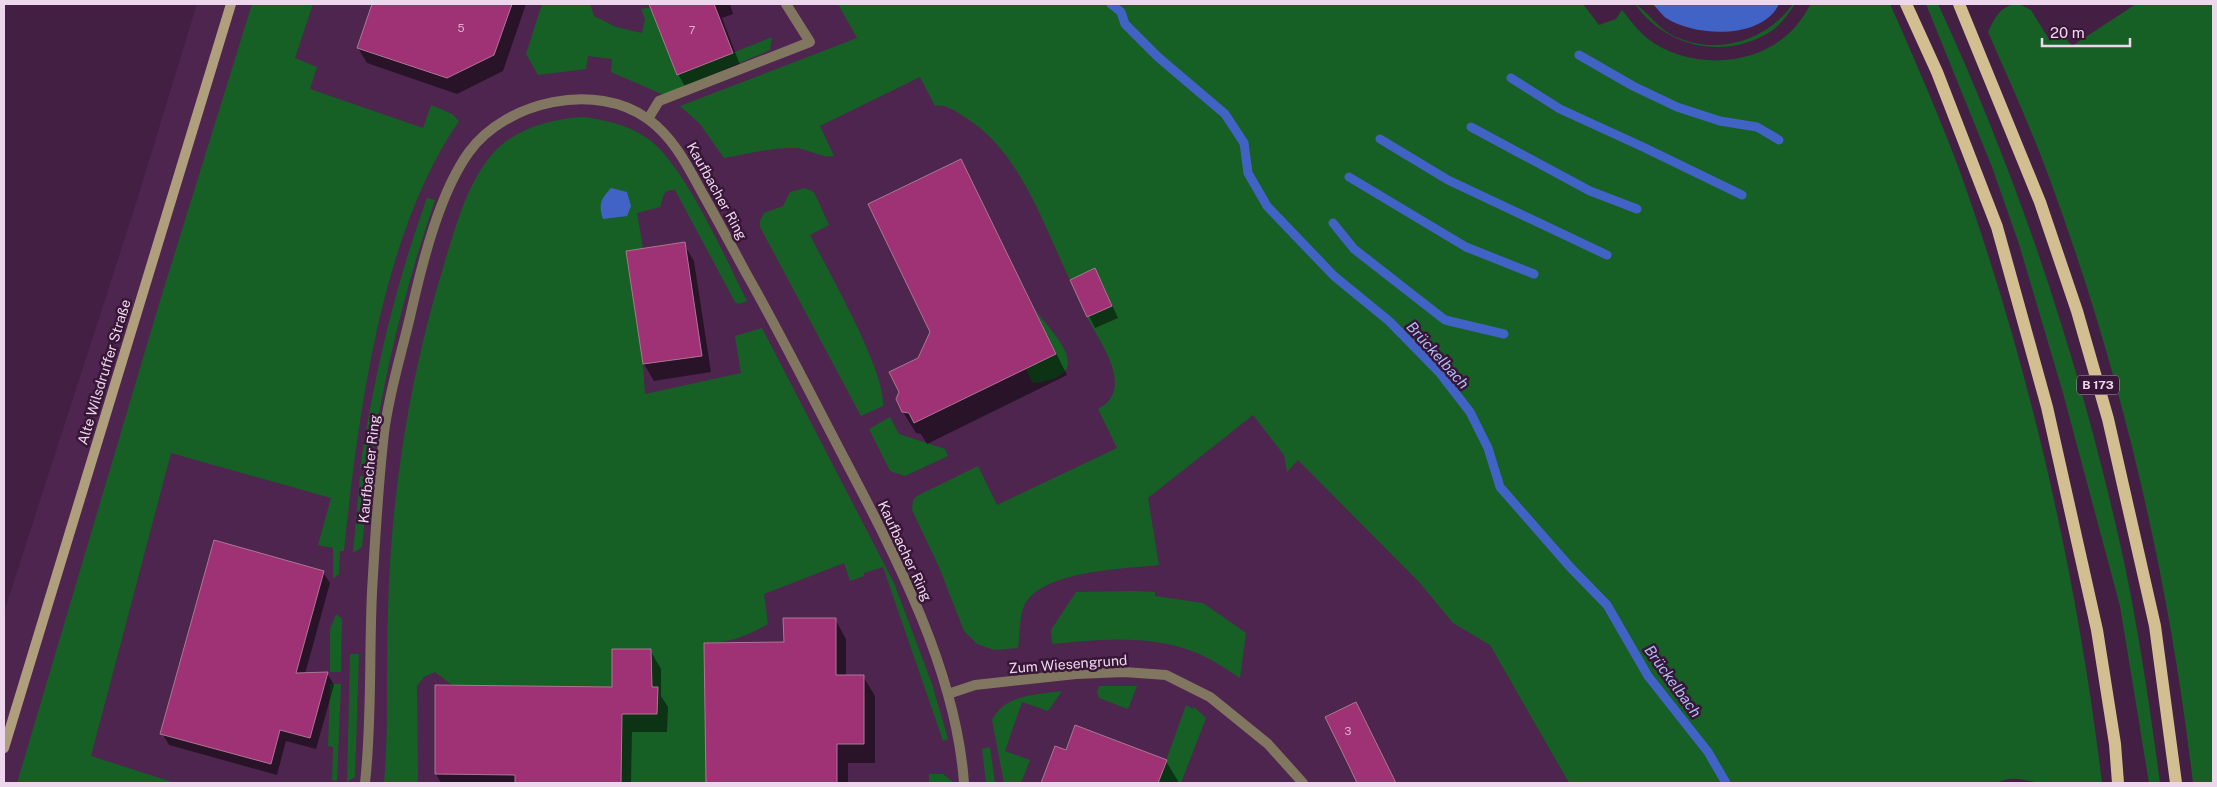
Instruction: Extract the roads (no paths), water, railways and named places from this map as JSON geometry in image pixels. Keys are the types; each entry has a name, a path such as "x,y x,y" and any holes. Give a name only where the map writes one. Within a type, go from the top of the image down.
{"main road":[{"path":"1906,4 1937,72 1996,227 2047,407 2097,630 2118,783"},
{"name":"B 173","path":"1959,4 2040,202 2077,311 2108,419 2154,626 2176,783"}],"street":[{"name":"Alte Wilsdruffer Straße","path":"4,748 230,4"},
{"path":"648,119 659,101 810,42 786,4"},
{"name":"Kaufbacher Ring","path":"365,783 368,752 372,592 384,429 421,268 453,176 472,147 501,123 533,106 574,99 619,104 648,119 677,147 767,310 898,564 920,616 948,694 962,758 964,783"},
{"name":"Zum Wiesengrund","path":"948,694 976,685 1076,674 1124,672 1166,675 1210,697 1268,744 1303,783"}],"water":[{"path":"1653,4 1779,4 1770,16 1758,24 1727,32 1694,29 1678,24 1666,18"},
{"path":"611,188 627,192 631,206 627,216 603,219 601,202"}],"waterway":[{"name":"Brückelbach","path":"1111,4 1121,12 1125,24 1158,57 1225,114 1244,143 1248,173 1267,206 1334,276 1389,321 1439,372 1470,412 1488,448 1500,487 1570,567 1607,605 1648,676 1708,752 1726,783"},
{"path":"1579,55 1633,86 1677,107 1720,121 1757,127 1779,140"},
{"path":"1511,78 1560,109 1742,195"},
{"path":"1471,127 1590,191 1637,209"},
{"path":"1380,139 1448,180 1607,255"},
{"path":"1349,177 1466,247 1534,274"},
{"path":"1333,223 1354,249 1445,320 1504,334"}]}
